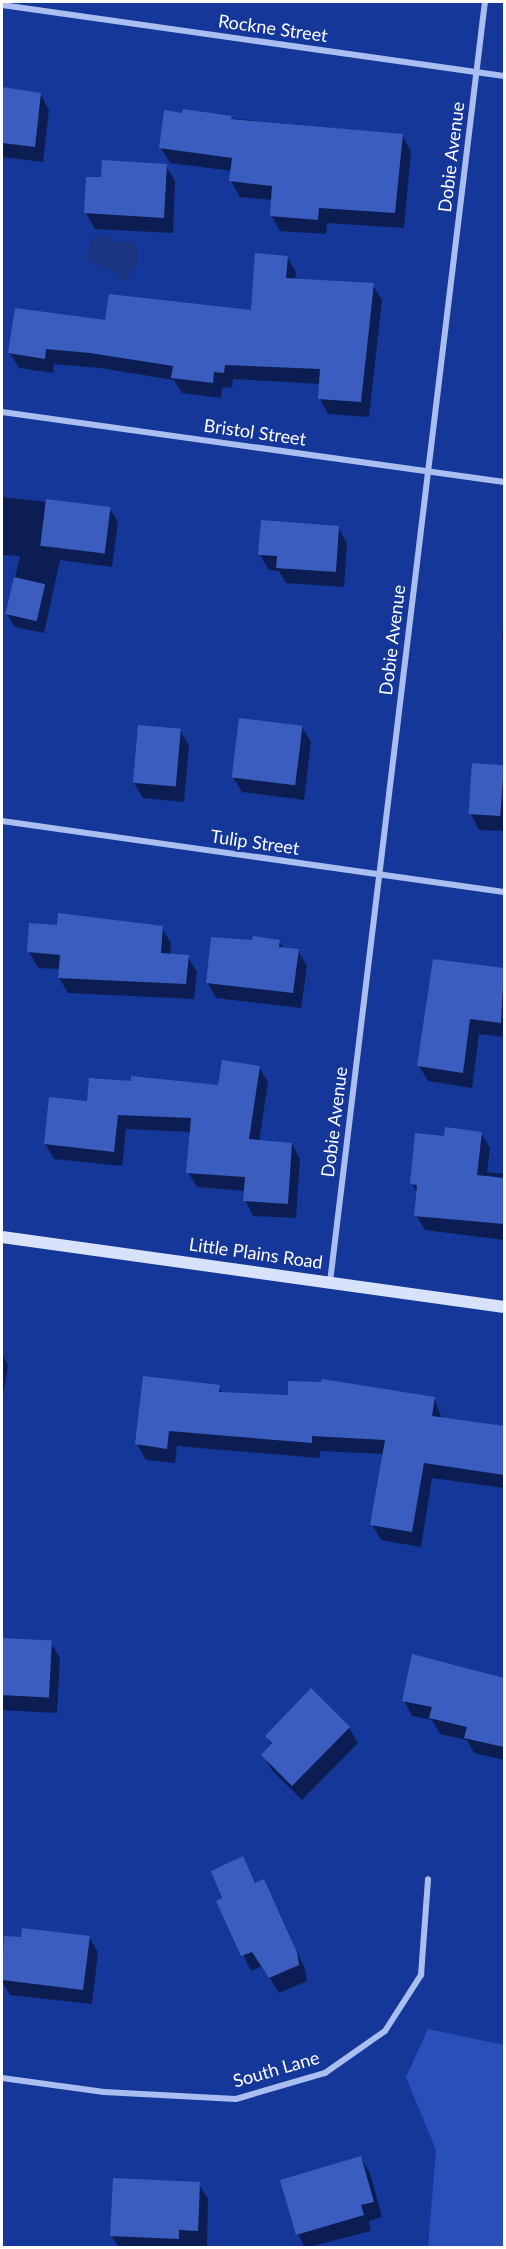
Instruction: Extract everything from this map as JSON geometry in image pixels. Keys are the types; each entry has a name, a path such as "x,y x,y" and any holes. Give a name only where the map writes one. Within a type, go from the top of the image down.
{"street":[{"name":"Dobie Avenue","path":"330,1282 485,2"},
{"name":"Rockne Street","path":"2,5 504,76"},
{"name":"Bristol Street","path":"2,412 504,482"},
{"name":"Tulip Street","path":"2,821 504,892"},
{"name":"Little Plains Road","path":"2,1237 504,1307"},
{"name":"South Lane","path":"2,2078 104,2092 236,2099 325,2073 385,2031 421,1975 428,1879"}],"shaded area":[{"path":"102,234 117,242 131,242 137,248 137,264 129,271 129,279 117,279 117,272 90,261 88,249 91,240"},
{"path":"428,2029 504,2045 504,2247 428,2247 436,2150 406,2077"}],"building":[{"path":"2,87 41,93 35,147 2,143"},
{"path":"183,109 232,116 231,119 403,134 395,213 319,208 318,220 270,216 272,186 229,181 232,158 159,148 164,110 182,113"},
{"path":"102,160 167,164 164,218 84,213 86,177 101,177"},
{"path":"255,253 288,256 286,278 374,283 361,402 318,399 320,369 225,365 224,373 214,372 213,383 171,378 173,366 90,353 46,349 45,359 8,353 15,308 105,320 109,294 251,310"},
{"path":"46,499 111,507 105,554 40,546"},
{"path":"261,520 339,526 336,572 276,568 277,556 258,555"},
{"path":"14,577 45,584 37,621 5,614"},
{"path":"239,718 303,726 295,785 232,778"},
{"path":"138,725 181,729 176,787 133,783"},
{"path":"472,763 504,765 500,816 468,814"},
{"path":"58,913 163,926 161,953 189,955 186,984 58,978 60,955 27,952 29,923 57,925"},
{"path":"253,936 280,940 279,947 299,949 293,993 206,983 211,937 252,940"},
{"path":"433,959 504,968 501,1023 470,1019 463,1073 417,1066"},
{"path":"222,1060 260,1066 249,1139 292,1143 288,1204 243,1201 245,1177 186,1173 191,1118 118,1115 114,1152 44,1144 49,1097 87,1101 89,1078 131,1081 131,1076 218,1085"},
{"path":"445,1127 482,1132 477,1175 504,1178 504,1224 414,1216 417,1185 410,1184 415,1133 444,1136"},
{"path":"143,1376 220,1385 219,1392 288,1395 288,1381 321,1382 322,1379 435,1397 432,1416 504,1426 504,1475 424,1463 412,1532 370,1525 385,1440 312,1436 312,1443 169,1431 167,1449 135,1444"},
{"path":"2,1638 52,1641 49,1698 2,1695"},
{"path":"412,1654 504,1678 504,1747 464,1738 467,1727 429,1718 432,1707 402,1701"},
{"path":"311,1688 350,1727 292,1786 261,1755 272,1743 265,1736"},
{"path":"243,1856 255,1883 264,1879 297,1952 299,1965 269,1978 252,1952 241,1956 216,1901 222,1898 211,1871"},
{"path":"22,1928 90,1936 83,1990 2,1980 4,1936 21,1937"},
{"path":"361,2156 374,2202 361,2205 364,2215 296,2235 280,2180"},
{"path":"113,2178 200,2182 198,2231 179,2230 179,2239 110,2236"}]}
